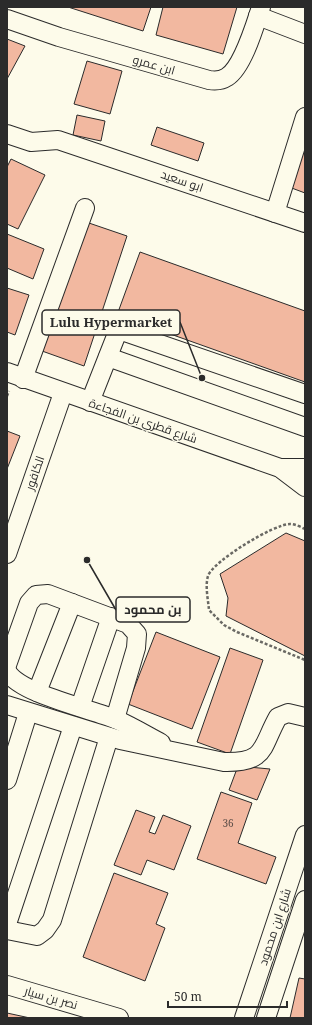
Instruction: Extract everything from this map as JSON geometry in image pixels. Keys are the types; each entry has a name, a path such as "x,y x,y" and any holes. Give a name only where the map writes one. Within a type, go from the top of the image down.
{"street":[{"name":"ابن عمرو","path":"7,19 89,46 209,80 218,81 227,77 238,64 260,11"},
{"path":"260,11 305,34"},
{"path":"276,213 305,117"},
{"name":"ابو سعيد","path":"7,134 31,142 58,140 305,223"},
{"path":"15,375 85,208"},
{"path":"90,402 116,336 122,331 305,394"},
{"path":"108,357 305,427"},
{"name":"شارع قطري بن الفجاءة","path":"15,375 280,468 305,487"},
{"name":"الكافور","path":"7,554 63,393"},
{"name":"شارع قطري بن الفجاءة","path":"280,468 305,468"},
{"path":"7,665 29,604 36,595 48,594 128,624 137,634 136,648 115,719"},
{"path":"7,780 43,694 72,603"},
{"path":"80,707 111,618"},
{"path":"7,671 17,683 43,694 115,719 183,754"},
{"path":"7,705 109,737 224,762 237,762 254,758 262,751 267,743 272,728 278,717 288,713 305,717"},
{"path":"7,924 73,726"},
{"path":"7,930 37,936 46,930 52,920 109,737"},
{"name":"شارع ابن محمود","path":"244,1018 305,835"},
{"name":"شارع ابن محمود","path":"266,1018 305,900"},
{"name":"نصر بن سيار","path":"7,985 119,1018"}],"path":[{"path":"305,529 291,524 262,533 217,565 208,574 207,587 209,610 224,625 305,660"}],"building":[{"path":"68,7 151,7 143,31"},
{"path":"163,7 237,7 223,54 156,35"},
{"path":"7,39 25,46 7,79"},
{"path":"87,61 122,71 110,114 74,104"},
{"path":"77,115 105,121 101,141 73,135"},
{"path":"157,127 204,143 198,161 151,145"},
{"path":"305,147 305,193 289,187"},
{"path":"11,159 45,175 18,229 7,224 7,167"},
{"path":"86,222 127,236 84,366 42,351"},
{"path":"7,234 44,249 33,279 7,268"},
{"path":"140,252 305,311 305,382 117,315"},
{"path":"7,288 29,295 15,335 7,332"},
{"path":"7,431 20,436 7,469"},
{"path":"286,533 305,541 305,656 226,616 228,598 220,574"},
{"path":"156,632 220,657 192,729 128,704"},
{"path":"230,648 263,660 230,754 197,742"},
{"path":"238,766 270,769 257,800 229,790"},
{"path":"221,792 252,803 238,843 276,857 266,884 197,859"},
{"path":"136,810 155,817 149,832 155,834 163,815 191,826 174,870 147,860 141,875 114,865"},
{"path":"114,873 168,893 156,924 165,928 145,981 83,957"},
{"path":"299,978 305,979 305,1018 290,1018"},
{"path":"7,1013 30,1018 7,1018"}],"place":[{"name":"Lulu Hypermarket","path":"202,378"},
{"name":"بن محمود","path":"87,560"}]}
